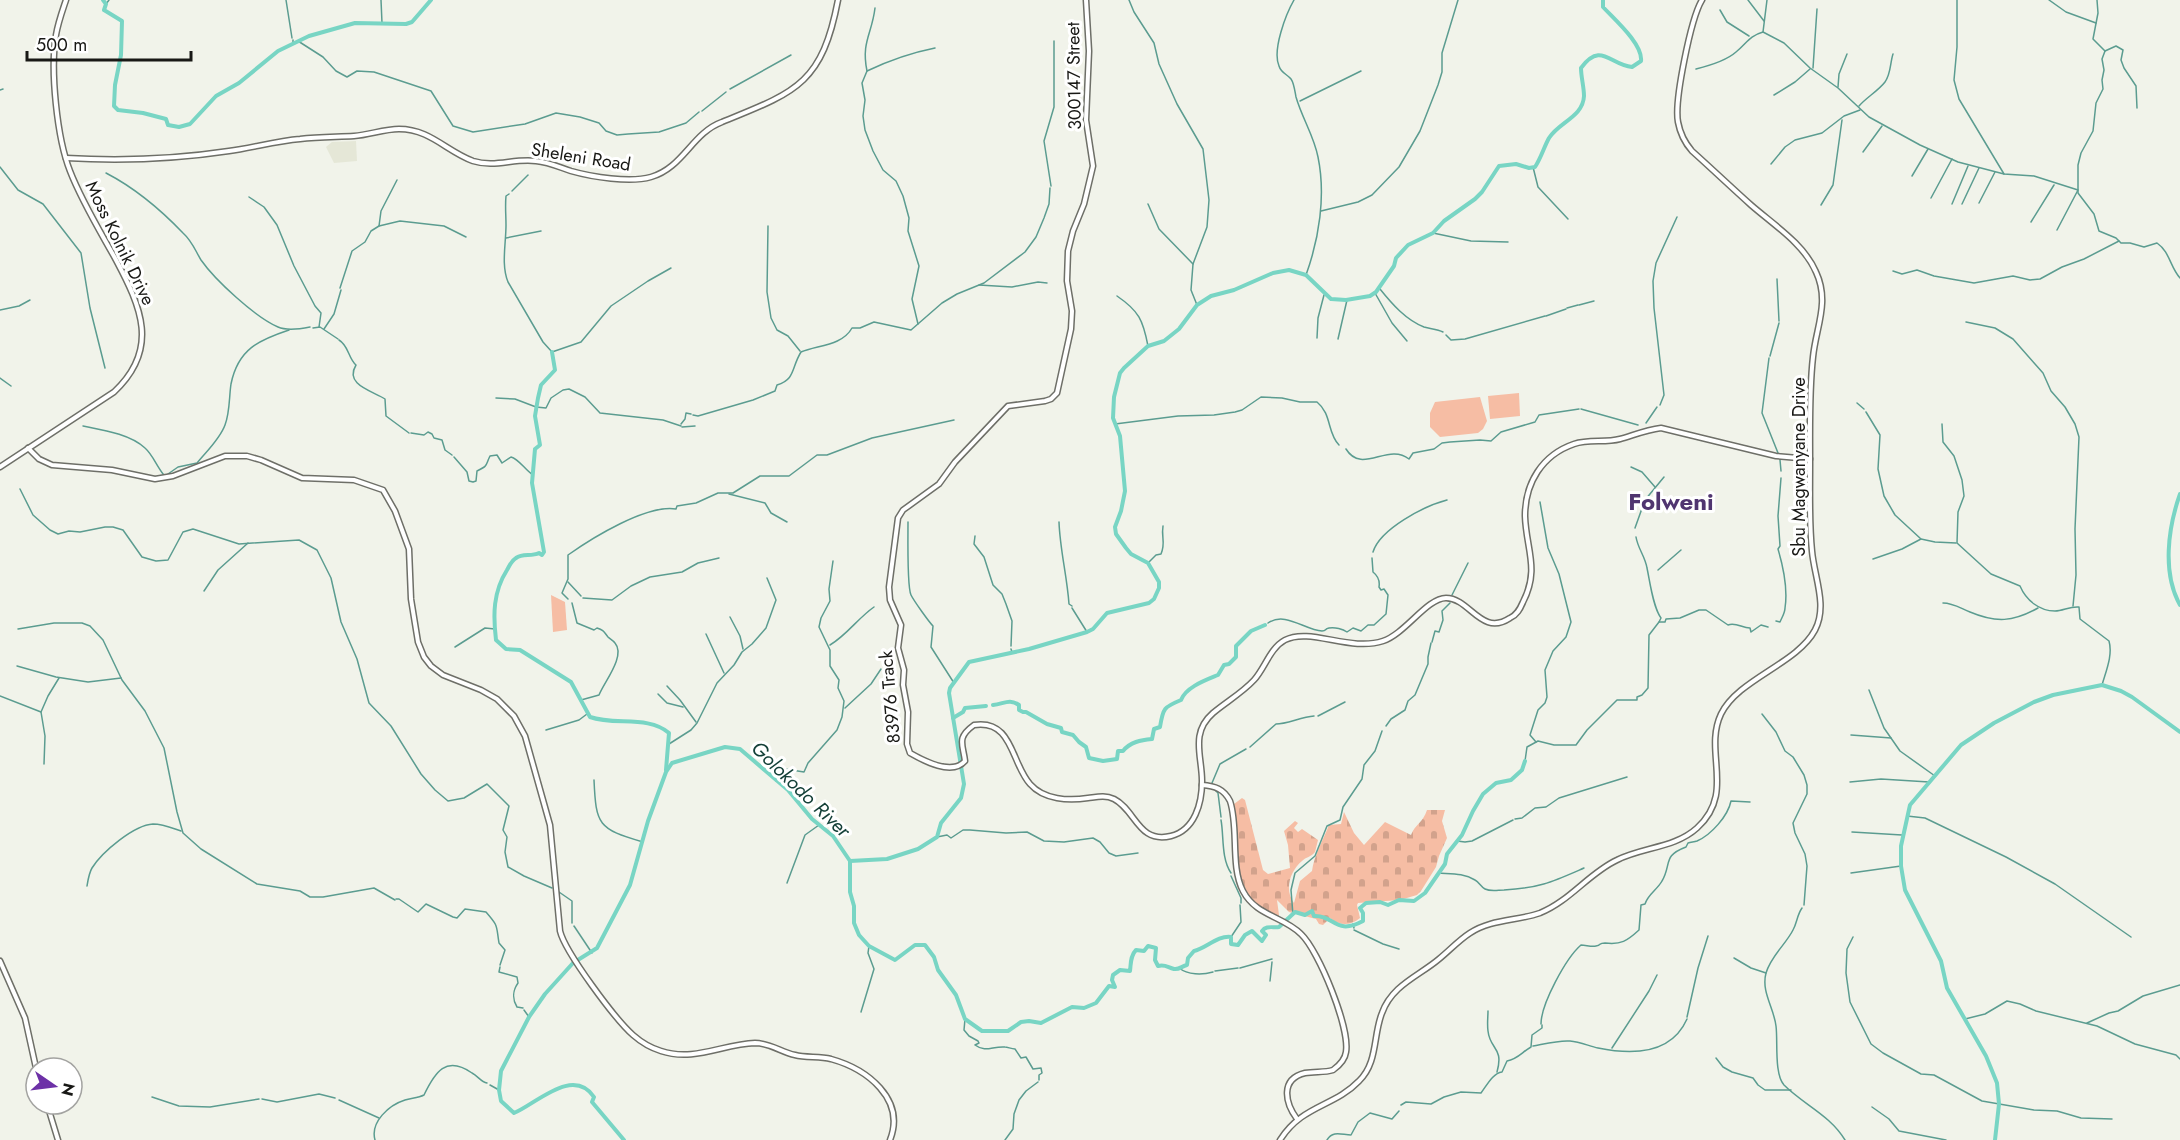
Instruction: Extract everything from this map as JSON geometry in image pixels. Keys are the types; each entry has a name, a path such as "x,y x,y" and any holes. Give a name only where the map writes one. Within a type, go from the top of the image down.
{"street":[{"name":"Moss Kolnik Drive","path":"0,466 112,394 130,373 138,358 142,343 142,320 136,299 77,186 66,158 54,60 56,35 66,0"},
{"name":"Sheleni Road","path":"66,158 150,158 221,152 299,139 363,135 399,129 425,133 477,162 498,164 536,161 591,176 633,179 650,177 665,171 679,161 701,135 712,126 778,99 800,83 825,51 831,35 838,0"},
{"name":"300147 Street","path":"890,600 889,587 896,524 903,510 939,484 955,462 1008,406 1046,401 1057,393 1071,328 1072,311 1066,281 1068,251 1072,232 1087,195 1093,166 1086,120 1089,51 1086,0"},
{"name":"Sbu Magwanyane Drive","path":"1280,1140 1297,1119 1359,1082 1371,1062 1381,1014 1390,997 1467,934 1485,925 1534,915 1551,908 1612,862 1684,837 1697,828 1713,806 1718,789 1716,734 1723,711 1734,697 1804,644 1819,620 1820,601 1811,547 1810,459 1813,357 1823,300 1818,276 1810,261 1798,247 1692,151 1683,138 1677,108 1691,30 1702,0"},
{"path":"1297,1119 1287,1100 1291,1082 1302,1074 1334,1070 1345,1057 1346,1041 1340,1014 1316,954 1307,940 1295,929 1258,909 1244,893 1238,876 1230,801 1226,793 1218,788 1202,785 1198,743 1202,729 1209,718 1256,678 1279,644 1298,636 1351,645 1367,645 1392,637 1411,623 1433,601 1442,598 1456,600 1481,619 1492,623 1506,621 1517,612 1528,591 1532,577 1525,513 1530,484 1543,463 1571,445 1619,439 1645,430 1661,428 1776,456 1810,459"},
{"path":"28,448 39,459 52,465 112,470 155,479 173,476 225,456 247,456 302,478 354,480 383,490 395,511 409,549 411,599 418,642 424,657 443,675 497,699 514,716 525,736 549,817 560,931 563,941 571,956 628,1030 640,1041 659,1051 675,1054 693,1055 749,1044 762,1044 799,1056 833,1060 869,1078 885,1092 892,1107 894,1123 890,1140"},
{"name":"83976 Track","path":"890,600 901,625 898,648 904,670 903,685 908,712 907,744 910,753 940,766 960,765 965,761 961,743 966,733 974,725 984,725 997,730 1007,739 1022,773 1040,792 1066,800 1102,796 1113,798 1121,803 1141,828 1153,835 1171,836 1190,825 1197,814 1202,785"},
{"path":"0,961 25,1018 33,1056"},
{"path":"51,1116 58,1140"}],"shaded area":[{"path":"356,141 357,161 334,163 326,147 332,142"}],"green space":[{"path":"1519,393 1520,416 1490,419 1488,396"},
{"path":"1480,397 1487,421 1478,433 1440,437 1430,427 1430,413 1435,402"},
{"path":"551,595 565,602 567,630 553,632"},
{"path":"1242,798 1245,800 1263,870 1268,874 1290,868 1284,831 1295,821 1298,823 1294,828 1298,832 1302,829 1318,840 1315,852 1298,865 1292,875 1289,892 1294,903 1300,881 1312,871 1329,825 1341,824 1344,812 1354,833 1364,845 1385,822 1411,835 1427,810 1445,810 1442,821 1447,838 1436,867 1417,895 1400,900 1358,903 1360,918 1356,921 1341,924 1330,918 1323,925 1319,924 1316,919 1289,912 1277,900 1279,915 1277,918 1262,909 1252,899 1240,874 1234,804"}],"waterway":[{"path":"103,0 106,4 104,10 122,21 121,55 115,85 114,106 118,110 166,119 168,125 179,127 190,124 216,96 239,83 278,51 309,36 355,23 406,24 412,22 431,0"},
{"path":"106,4 109,0"},
{"path":"286,0 292,38"},
{"path":"381,0 382,23"},
{"path":"1129,0 1154,43 1159,64 1177,104 1203,149 1209,200 1207,227 1193,264 1191,290 1197,305"},
{"path":"1294,0 1281,32 1277,59 1281,70 1293,83 1316,149 1320,172 1321,202 1318,232 1306,275"},
{"path":"1321,211 1358,202 1372,195 1399,167 1420,131 1438,85 1442,72 1442,53 1458,0"},
{"name":"Golokodo River","path":"624,1140 592,1102 594,1097 585,1088 576,1085 554,1090 514,1113 501,1101 499,1090 501,1071 529,1017 545,994 573,963 597,948 630,885 648,821 666,772 672,763 725,747 740,749 788,790 812,819 833,836 850,861 887,859 918,849 937,837 941,823 961,798 964,784 949,693 950,688 969,662 1029,649 1087,632 1093,629 1107,613 1149,603 1154,599 1159,588 1159,582 1148,563 1131,554 1116,534 1115,527 1125,491 1120,436 1113,418 1114,397 1120,373 1148,346 1164,341 1179,329 1197,305 1211,296 1234,290 1273,273 1289,270 1306,275 1331,299 1346,300 1370,296 1376,292 1394,266 1396,258 1408,245 1433,233 1444,221 1475,199 1499,166 1516,164 1529,168 1535,167 1553,132 1575,114 1583,103 1581,68 1588,60 1600,55 1632,67 1641,61 1633,40 1603,7 1603,0"},
{"path":"1748,0 1764,21"},
{"path":"1763,32 1767,0"},
{"path":"1957,0 1954,80 1959,99 2004,174"},
{"path":"2049,0 2066,12 2096,23"},
{"path":"2097,0 2098,13 2093,39 2105,51 2102,59 2103,89 2096,103 2093,131 2081,153 2078,165 2078,193 2094,214 2099,231 2116,238 2121,243 2144,247 2157,243 2165,251 2180,278"},
{"path":"867,71 866,45 875,8"},
{"path":"1813,68 1817,9"},
{"path":"1720,10 1727,22 1749,36"},
{"path":"1696,69 1728,58 1751,38 1763,32 1784,43 1869,117 1920,145 1958,162 2004,174 2034,176 2078,190 2057,230"},
{"path":"298,41 323,57 336,71 347,77 357,71 374,72 431,91 453,126 473,132 525,124 556,113 599,123 606,131 617,135 659,132 686,123 699,112"},
{"path":"1051,186 1044,141 1054,107 1054,41"},
{"path":"2105,51 2116,46 2123,50 2121,60 2136,86 2137,108"},
{"path":"918,324 912,299 919,266 908,231 909,218 896,181 883,170 865,130 863,116 865,100 862,83 867,71 900,57 935,48"},
{"path":"1838,87 1839,74 1847,54"},
{"path":"1859,106 1887,79 1893,54"},
{"path":"730,89 791,55"},
{"path":"1774,95 1810,69"},
{"path":"1300,101 1361,71"},
{"path":"702,111 726,92"},
{"path":"1771,164 1785,147 1795,140 1822,133 1844,116 1860,110"},
{"path":"1821,205 1833,185 1842,120"},
{"path":"1863,152 1882,126"},
{"path":"1912,176 1928,149"},
{"path":"1931,198 1952,159"},
{"path":"1952,204 1968,166"},
{"path":"0,167 18,190 43,204 81,253 90,308 105,368"},
{"path":"1533,167 1538,187 1568,219"},
{"path":"1962,204 1979,168"},
{"path":"1979,203 1995,172"},
{"path":"106,173 147,200 166,216 189,239 201,260 216,278 258,315 282,328 310,327"},
{"path":"512,191 528,175"},
{"path":"379,226 381,211 397,180"},
{"path":"2031,222 2054,185"},
{"path":"693,415 698,416 753,400 775,391 777,385 790,376 801,352 836,342 848,334 852,328 860,328 874,322 911,330 942,303 984,283 1025,252 1036,237 1044,218 1049,204 1050,188"},
{"path":"509,194 506,196 504,262 506,275 543,342 552,352 581,342 611,306 671,268"},
{"path":"249,197 264,207 277,225 294,266 321,313 319,327"},
{"path":"1148,204 1159,229 1193,264"},
{"path":"1660,405 1664,395 1653,281 1656,263 1677,217"},
{"path":"340,288 352,251 365,242 371,231 379,226 400,221 444,226 466,237"},
{"path":"768,226 767,292 771,318 777,330 788,336 800,351"},
{"path":"506,238 541,231"},
{"path":"1433,233 1471,241 1508,242"},
{"path":"1893,271 1902,274 1917,270 1934,276 1974,283 2013,276 2030,280 2040,279 2119,241"},
{"path":"1777,279 1779,321"},
{"path":"979,285 1012,287 1038,282 1047,283"},
{"path":"1380,289 1405,316 1424,327 1443,332"},
{"path":"324,329 334,314 341,290"},
{"path":"1375,293 1392,323 1407,341"},
{"path":"1317,338 1318,318 1324,295"},
{"path":"1117,296 1139,317 1148,346"},
{"path":"0,310 19,306 30,300"},
{"path":"1338,339 1347,300"},
{"path":"1579,305 1594,301"},
{"path":"1567,308 1578,305"},
{"path":"1546,316 1566,309"},
{"path":"1446,335 1451,340 1465,339 1545,316"},
{"path":"1966,322 1995,328 2013,339 2043,373 2051,391 2065,407 2075,424 2079,437 2075,529 2076,575 2073,606"},
{"path":"1770,356 1779,323"},
{"path":"313,328 320,327 338,339"},
{"path":"168,474 178,467 197,463 220,435 227,420 234,372 245,354 259,342 289,330"},
{"path":"339,340 345,345 356,365 353,372 357,382 385,399 386,416 409,433"},
{"path":"552,352 555,370 541,385 535,416 540,445 535,449 532,483 544,552 542,555 539,553 516,558 502,578 495,604 496,640 506,649 520,650 571,682 590,717 600,720 651,724 669,733 666,770"},
{"path":"1769,358 1762,413 1778,453"},
{"path":"0,378 11,386"},
{"path":"496,398 515,399 536,407 546,408 551,398 569,389 585,397 600,413 663,420 681,426"},
{"path":"1115,424 1235,412 1261,397 1282,398 1300,402 1317,402 1325,412 1339,445"},
{"path":"1857,403 1864,409"},
{"path":"1646,423 1657,407"},
{"path":"1346,449 1352,456 1360,459 1393,454 1409,459 1413,453 1434,449 1442,443 1491,441 1501,432 1535,422 1539,415 1579,409"},
{"path":"1581,409 1638,425"},
{"path":"1866,412 1880,435 1878,469 1884,496 1895,515 1921,539 1956,543"},
{"path":"681,424 686,413 691,414"},
{"path":"568,599 562,593 568,579 568,555 635,517 664,509 676,509 677,506 696,503 718,493 733,493 760,476 789,476 817,455 827,455 872,438 954,420"},
{"path":"1942,424 1943,442 1954,456 1962,480 1964,496 1958,512 1957,543 1991,574 2020,586 2029,600 2038,607 2055,611 2079,607 2080,619 2109,641 2110,657 2102,685"},
{"path":"83,426 116,433 139,443 148,451 164,475"},
{"path":"682,427 695,426"},
{"path":"411,433 424,435 428,432 432,434 434,438 442,440 445,450 452,455"},
{"path":"454,457 467,472 469,481 473,482 476,481 477,471 485,466 490,456 497,455 502,463 511,457 514,458 533,475"},
{"path":"1780,460 1781,471"},
{"path":"1631,467 1642,472 1655,487"},
{"path":"1635,528 1645,500 1664,477"},
{"path":"1776,621 1780,622 1786,601 1782,563 1778,549 1780,546 1778,516 1781,478"},
{"path":"20,489 33,515 50,530 58,534 113,527 123,530 142,557 156,561 168,560 183,532 193,529 239,544 299,540 317,550 331,578 341,622 357,659 369,703 391,726 421,774 448,801 464,798 487,784 509,806 503,830 507,837 505,852 508,867 552,888"},
{"path":"729,494 765,503 771,513 787,522"},
{"path":"2180,494 2172,521 2169,550 2171,579 2180,605"},
{"path":"1373,552 1377,543 1393,527 1415,513 1447,500"},
{"path":"1536,742 1530,735 1538,710 1547,697 1545,670 1553,651 1566,637 1571,622 1559,574 1548,548 1540,502"},
{"path":"908,522 908,572 911,595 933,626 931,647 954,683"},
{"path":"1059,522 1069,604 1072,606"},
{"path":"1148,563 1156,555 1161,554 1163,526"},
{"path":"975,536 974,544 984,557 993,585 1002,594 1012,621 1011,646"},
{"path":"1636,537 1661,618 1659,622"},
{"path":"1873,559 1902,549 1921,539"},
{"path":"204,591 218,570 248,543"},
{"path":"1658,570 1681,550"},
{"path":"583,598 612,600 631,586 650,577 682,572 698,563 719,558"},
{"path":"1268,623 1281,619 1315,630 1324,631 1327,628 1334,628 1347,632 1353,628 1361,631 1368,625 1374,625 1386,614 1388,595 1384,589 1381,590 1379,587 1378,579 1373,572 1372,558"},
{"path":"776,781 785,769 804,772 808,763 837,730 842,717 844,701 838,688 839,680 830,666 830,650 819,627 830,601 829,589 833,561"},
{"path":"1452,595 1468,563"},
{"path":"669,744 691,730 697,723 717,683 734,665 742,652 766,628 776,600 767,578"},
{"path":"568,582 581,596"},
{"path":"572,603 577,623 594,630 597,628 603,630 618,648 616,662 599,695 581,700"},
{"path":"1432,642 1435,631 1439,632 1443,620 1442,611 1450,603"},
{"path":"1943,603 1979,616 1996,619 2020,616 2038,608"},
{"path":"830,645 874,607"},
{"path":"1072,608 1087,632"},
{"path":"1525,761 1527,747 1538,741 1554,745 1576,745 1587,730 1617,700 1637,700 1637,697 1642,695 1648,688 1649,635 1659,622 1706,610 1728,625 1734,624 1750,628 1751,632 1761,625 1768,627"},
{"path":"730,617 740,636 743,649"},
{"path":"18,629 54,623 82,623 90,626 103,640 122,680 145,711 164,748 183,833 201,849 257,884 300,891 310,897 323,897 374,888 395,900"},
{"path":"993,705 1015,703 1019,705 1019,710 1047,724 1061,728 1062,732 1073,735 1086,747 1089,758 1103,761 1117,759 1118,751 1123,751 1136,742 1152,739 1154,729 1160,727 1165,709 1181,700 1187,691 1218,675 1224,665 1229,664 1236,657 1236,646 1251,631 1265,625"},
{"path":"455,647 485,628 495,629"},
{"path":"706,634 724,673"},
{"path":"1386,726 1391,719 1405,710 1408,701 1415,695 1428,664 1431,643"},
{"path":"17,666 56,677 88,682 121,678"},
{"path":"845,708 871,684 881,669"},
{"path":"44,764 45,736 41,712 59,678"},
{"path":"1995,1140 1999,1104 1997,1083 1986,1056 1947,988 1941,961 1905,890 1901,866 1901,846 1910,805 1961,745 1994,723 2034,702 2053,695 2102,685 2132,697 2180,732"},
{"path":"667,686 696,722"},
{"path":"1869,690 1884,728 1900,751 1935,776"},
{"path":"658,694 667,703 683,707"},
{"path":"0,696 41,712"},
{"path":"1318,716 1345,702"},
{"path":"953,718 965,708 986,706"},
{"path":"546,730 579,720 587,714"},
{"path":"1762,714 1776,732 1785,751 1793,757 1807,785 1807,794 1793,823 1805,854 1807,866 1804,905"},
{"path":"1250,747 1276,724 1314,716"},
{"path":"1293,915 1291,890 1295,873 1315,856 1327,826 1340,820 1343,807 1362,779 1364,765 1375,751 1382,731"},
{"path":"1851,735 1891,738"},
{"path":"1212,783 1220,764 1246,749"},
{"path":"850,861 850,892 854,906 854,923 859,935 869,946 895,960 915,945 925,945 934,957 938,970 956,995 965,1019 982,1031 1008,1031 1021,1022 1041,1023 1072,1007 1084,1008 1096,1003 1109,986 1115,987 1112,980 1113,975 1120,970 1130,971 1134,952 1144,951 1148,946 1156,948 1155,960 1158,966 1177,969 1187,965 1188,958 1194,951 1221,938 1231,937 1231,944 1238,945 1245,935 1252,931 1262,941 1266,935 1262,931 1264,929 1279,927 1295,912 1305,915 1312,911 1314,916 1327,918 1341,926 1346,926 1363,921 1360,908 1366,903 1380,902 1388,905 1399,900 1414,901 1425,893 1445,864 1447,854 1462,835 1483,794 1496,783 1511,780 1522,770 1525,761"},
{"path":"1515,819 1522,818 1535,808 1546,807 1559,798 1627,777"},
{"path":"1850,782 1881,779 1929,782"},
{"path":"594,780 596,807 602,823 608,829 643,842"},
{"path":"1215,790 1218,793 1221,817"},
{"path":"1541,1024 1550,994 1575,951 1581,945 1598,946 1603,943 1620,943 1635,934 1639,930 1641,905 1645,904 1662,881 1670,857 1686,847 1688,843 1697,841 1713,830 1723,819 1731,801 1750,802"},
{"path":"1907,816 1925,818 2006,857 2055,884 2131,937"},
{"path":"1221,820 1224,854 1231,873"},
{"path":"1457,841 1472,841 1513,820"},
{"path":"87,886 92,868 111,847 128,834 153,824 181,831"},
{"path":"787,883 805,835 819,825"},
{"path":"937,837 947,835 951,838 963,830 1027,832 1044,841 1064,842 1093,838 1100,842 1109,853 1116,856 1138,853"},
{"path":"1852,832 1902,835"},
{"path":"1851,873 1901,866"},
{"path":"1438,873 1466,876 1485,889 1494,891 1537,886 1584,868"},
{"path":"1231,876 1241,903"},
{"path":"559,892 572,901 572,923"},
{"path":"396,899 418,912 426,904 457,918 465,909 486,912 495,924 499,943 505,950 500,965"},
{"path":"1231,937 1241,922 1240,905"},
{"path":"1802,908 1793,930 1768,967 1765,980 1766,993 1776,1026 1779,1073 1784,1085 1832,1124 1845,1140"},
{"path":"1353,924 1354,928"},
{"path":"574,926 592,953"},
{"path":"1354,930 1399,949"},
{"path":"1687,1017 1708,936"},
{"path":"1853,937 1847,949 1846,973 1850,1002 1871,1044 1883,1053 1921,1074 1934,1075 1982,1101 2034,1110 2057,1111 2081,1118 2112,1119"},
{"path":"861,1012 874,969 868,953 869,946"},
{"path":"1734,958 1751,968 1766,973"},
{"path":"1240,968 1272,959"},
{"path":"1270,981 1272,962"},
{"path":"500,967 499,972 517,977 514,1001 517,1007 523,1008"},
{"path":"1179,968 1195,974 1213,972"},
{"path":"1215,971 1238,968"},
{"path":"1612,1048 1657,975"},
{"path":"2087,1023 2118,1011 2143,996 2180,985"},
{"path":"1965,1019 1985,1014 2007,1001 2036,1011 2097,1026 2135,1044 2176,1055 2180,1059"},
{"path":"524,1010 529,1017"},
{"path":"1488,1011 1489,1037 1499,1058 1497,1072"},
{"path":"965,1019 964,1030 978,1041 979,1043 975,1045 982,1049 1000,1047 1015,1049 1021,1058 1026,1057 1033,1069 1041,1068 1042,1073 1039,1075 1039,1080"},
{"path":"1533,1046 1566,1041 1611,1050 1649,1050 1671,1040 1687,1019"},
{"path":"1401,1105 1406,1102 1431,1104 1461,1092 1481,1093 1493,1077 1502,1072 1507,1061 1531,1047 1532,1035 1542,1028 1542,1025"},
{"path":"1716,1058 1723,1067 1753,1078 1765,1090 1791,1090"},
{"path":"375,1140 375,1127 382,1115 399,1102 424,1095 432,1079 442,1069 448,1066 463,1068 487,1083"},
{"path":"1005,1140 1013,1129 1014,1114 1019,1100 1038,1082"},
{"path":"490,1085 499,1090"},
{"path":"262,1099 277,1102 319,1094 335,1098"},
{"path":"152,1097 179,1106 210,1107 259,1099"},
{"path":"339,1100 379,1118"},
{"path":"1872,1107 1889,1119 1899,1131 1946,1140"},
{"path":"1327,1140 1335,1134 1351,1135 1358,1122 1370,1113 1392,1119 1399,1111"}],"district":[{"name":"Folweni","path":"1671,502"}]}
